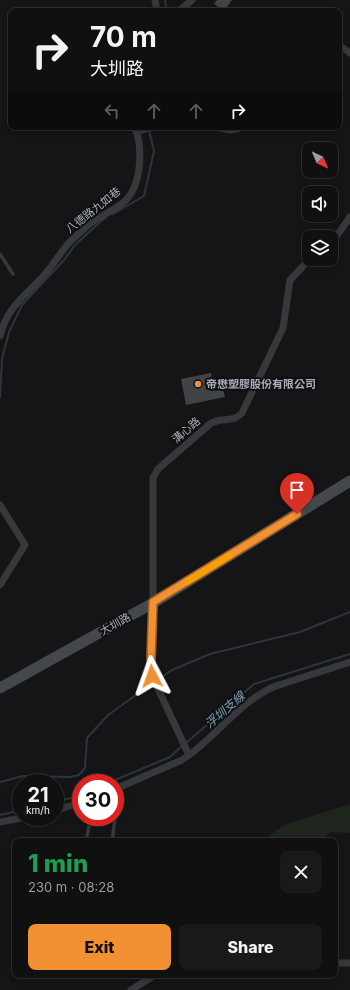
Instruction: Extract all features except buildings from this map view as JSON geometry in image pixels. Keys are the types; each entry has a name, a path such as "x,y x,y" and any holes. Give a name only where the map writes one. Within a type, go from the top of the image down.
{"street":[{"path":"183,8 192,0"},
{"name":"八德路九如巷","path":"0,336 3,324 11,310 46,274 68,244 88,226 117,207 130,196 136,184 140,155 138,130"},
{"path":"338,234 350,217"},
{"name":"溝心路","path":"189,755 155,681 151,659 154,475 158,468 210,424 218,419 234,419 242,413 283,328 290,280 303,266"},
{"name":"大圳路","path":"0,688 153,602 350,481"},
{"path":"0,505 25,544 0,585"},
{"path":"124,785 182,760 242,706 265,691 273,687 350,662"},
{"path":"0,822 12,820"},
{"path":"338,963 350,963"},
{"path":"131,990 151,978"}],"lane":[{"path":"0,254 13,274"},
{"path":"87,838 89,826"},
{"path":"112,838 113,826"}],"shaded area":[{"path":"350,804 350,833 331,832 323,838 266,838 284,825"}],"waterway":[{"path":"165,0 166,8"},
{"path":"113,214 144,196 154,151 149,130"},
{"path":"0,397 2,359 9,332 22,305 65,259 74,246 106,218"},
{"path":"156,681 172,670 210,654 300,632 350,612"},
{"name":"浮圳支線","path":"186,743 254,684 350,654"},
{"path":"0,782 23,776 70,777 79,775 85,768 87,738 108,715 153,683"},
{"name":"浮圳支線","path":"124,776 170,757 182,746"},
{"name":"浮圳支線","path":"64,800 72,798"},
{"name":"浮圳支線","path":"0,815 12,812"}],"slow traffic":[{"path":"188,581 229,556"}],"place":[{"name":"帝懋塑膠股份有限公司","path":"198,384"}],"route":[{"path":"152,676 151,659 153,602 297,514"}]}
